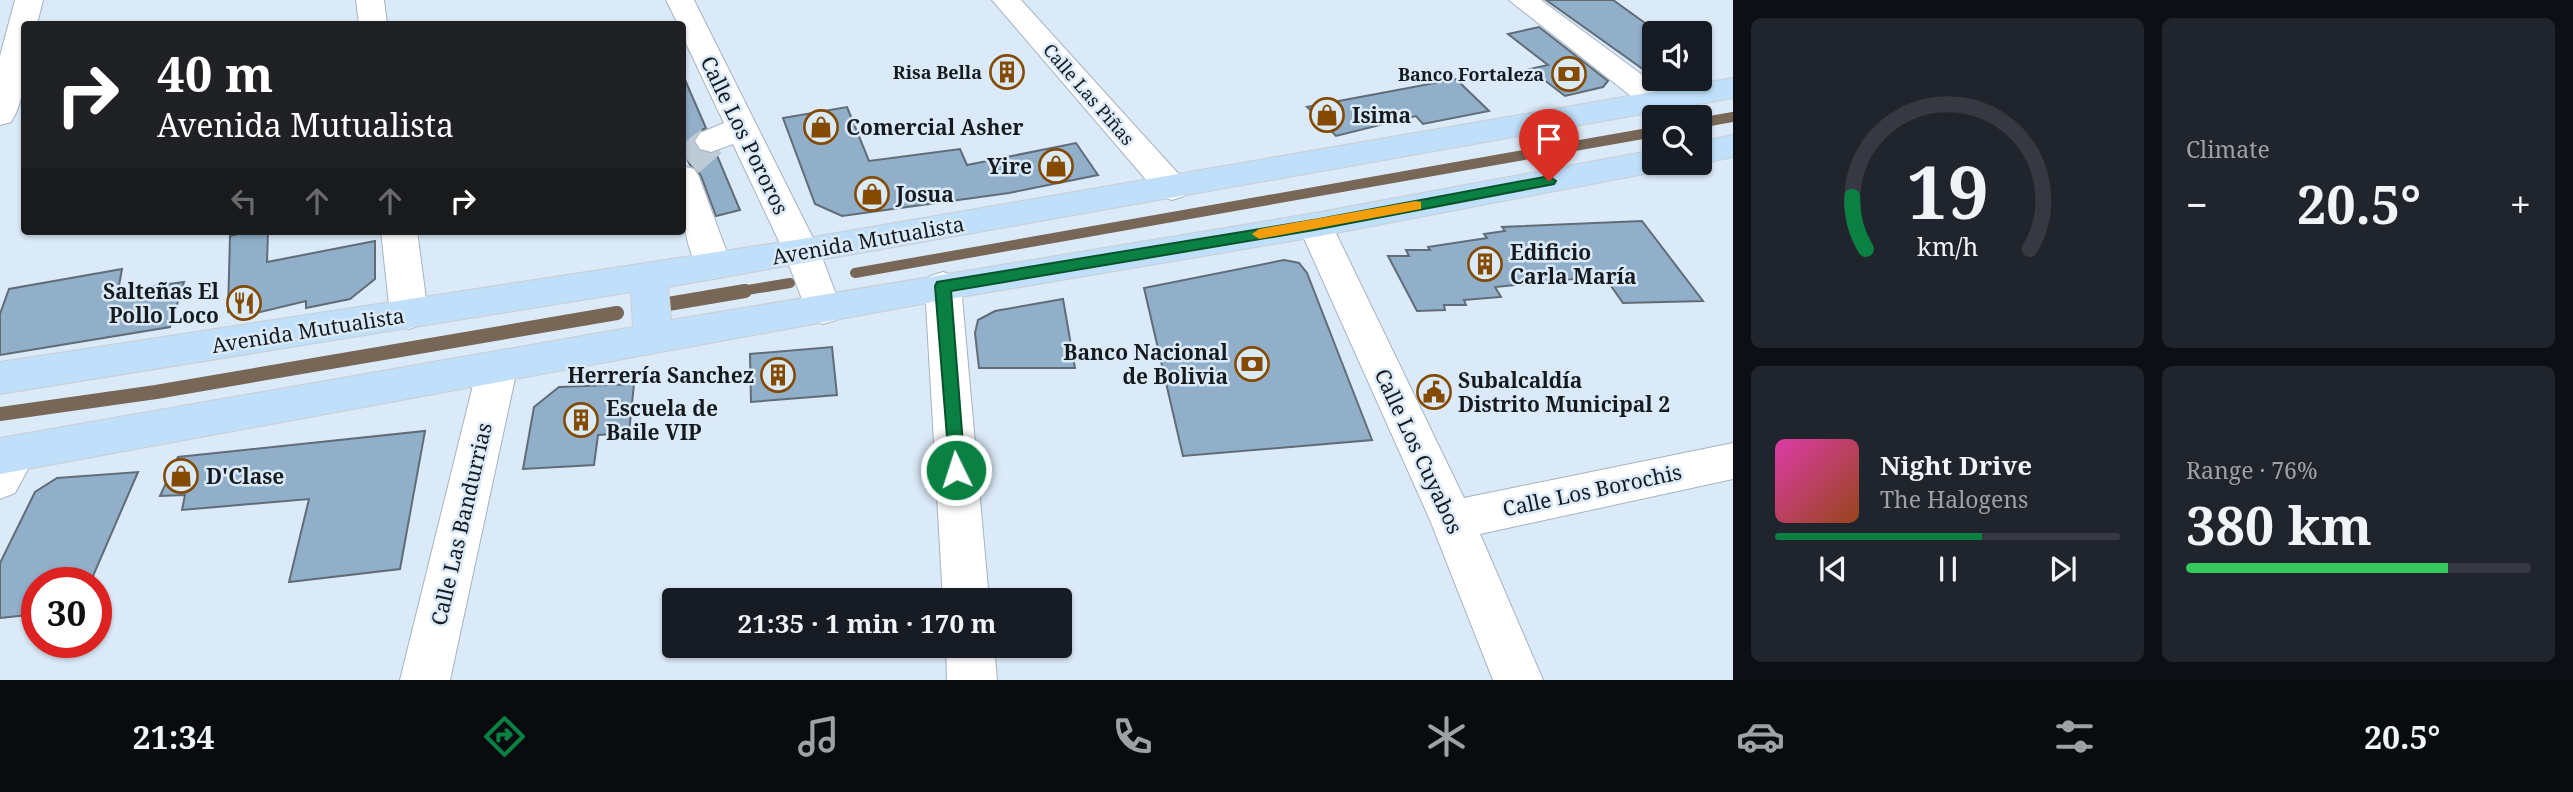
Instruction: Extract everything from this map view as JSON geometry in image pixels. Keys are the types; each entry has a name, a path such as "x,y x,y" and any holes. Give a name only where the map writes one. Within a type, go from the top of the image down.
{"main road":[{"name":"Avenida Mutualista","path":"0,378 410,314 649,281 713,266 803,256 1733,88"},
{"path":"1712,150 1733,146"},
{"path":"5,463 821,305 1314,225 1642,163"},
{"path":"649,281 653,336"}],"street":[{"path":"370,0 373,21"},
{"name":"Calle Los Pororos","path":"680,0 803,256 821,305"},
{"path":"1523,0 1657,101"},
{"name":"Calle Las Piñas","path":"1012,1 1172,188"},
{"path":"0,115 24,2"},
{"path":"713,266 691,161 742,128"},
{"name":"Calle Los Cuyabos","path":"1314,225 1452,520 1518,680"},
{"path":"400,235 410,314"},
{"path":"943,286 965,588"},
{"name":"Calle Las Bandurrias","path":"425,680 497,369"},
{"name":"Calle Los Borochis","path":"1452,520 1733,461"},
{"path":"971,658 972,680"}],"building":[{"path":"1546,0 1613,0 1642,21 1642,68"},
{"path":"1539,27 1608,81 1603,87 1565,96 1530,69 1548,65 1508,34"},
{"path":"1456,79 1489,111 1423,124 1416,116 1336,136 1307,107"},
{"path":"686,82 706,128 698,132 693,142 699,152 716,153 740,210 716,216 701,176 696,168 690,165 686,156"},
{"path":"847,107 869,161 960,149 967,165 1076,143 1098,175 1009,193 842,216 815,204 783,118"},
{"path":"1642,221 1703,301 1623,303 1604,276 1495,287 1501,297 1464,300 1466,305 1444,305 1445,310 1417,311 1388,256 1409,256 1406,250 1430,250 1428,247 1487,238 1484,234 1505,231 1502,227"},
{"path":"268,235 267,262 375,241 375,279 350,299 306,308 306,301 252,314 252,305 228,312 230,236"},
{"name":"Banco Nacional de Bolivia","path":"1284,260 1299,263 1307,273 1372,440 1183,456 1144,288"},
{"path":"122,269 118,291 184,282 170,327 0,355 0,314 9,289"},
{"path":"1063,299 1075,368 979,368 975,333 978,320 995,311"},
{"name":"Herrería Sanchez","path":"832,347 837,395 751,402 750,354"},
{"name":"Escuela de Baile VIP","path":"634,384 629,433 598,435 594,465 523,469 534,407 559,387"},
{"path":"425,431 400,569 289,582 309,499 182,510 185,495 160,496 178,457"},
{"path":"138,472 97,567 21,567 21,616 0,618 0,563 35,492 57,478"}],"waterway":[{"path":"1712,121 1733,117"},
{"path":"855,273 1642,134"},
{"path":"735,292 790,283"},
{"path":"668,304 745,291"},
{"path":"0,414 156,392 617,313"}],"tunnel":[{"path":"688,161 711,141"}],"slow traffic":[{"path":"1259,234 1416,206"}],"place":[{"name":"Risa Bella","path":"1007,72"},
{"name":"Banco Fortaleza","path":"1569,74"},
{"name":"Isima","path":"1327,115"},
{"name":"Comercial Asher","path":"821,127"},
{"name":"Yire","path":"1056,166"},
{"name":"Josua","path":"872,194"},
{"name":"Edificio Carla María","path":"1485,264"},
{"name":"Salteñas El Pollo Loco","path":"244,303"},
{"name":"Banco Nacional de Bolivia","path":"1252,364"},
{"name":"Herrería Sanchez","path":"778,375"},
{"name":"Subalcaldía Distrito Municipal 2","path":"1434,392"},
{"name":"Escuela de Baile VIP","path":"581,420"},
{"name":"D'Clase","path":"181,476"}],"route":[{"path":"956,470 943,286 1314,225 1549,181"}]}
